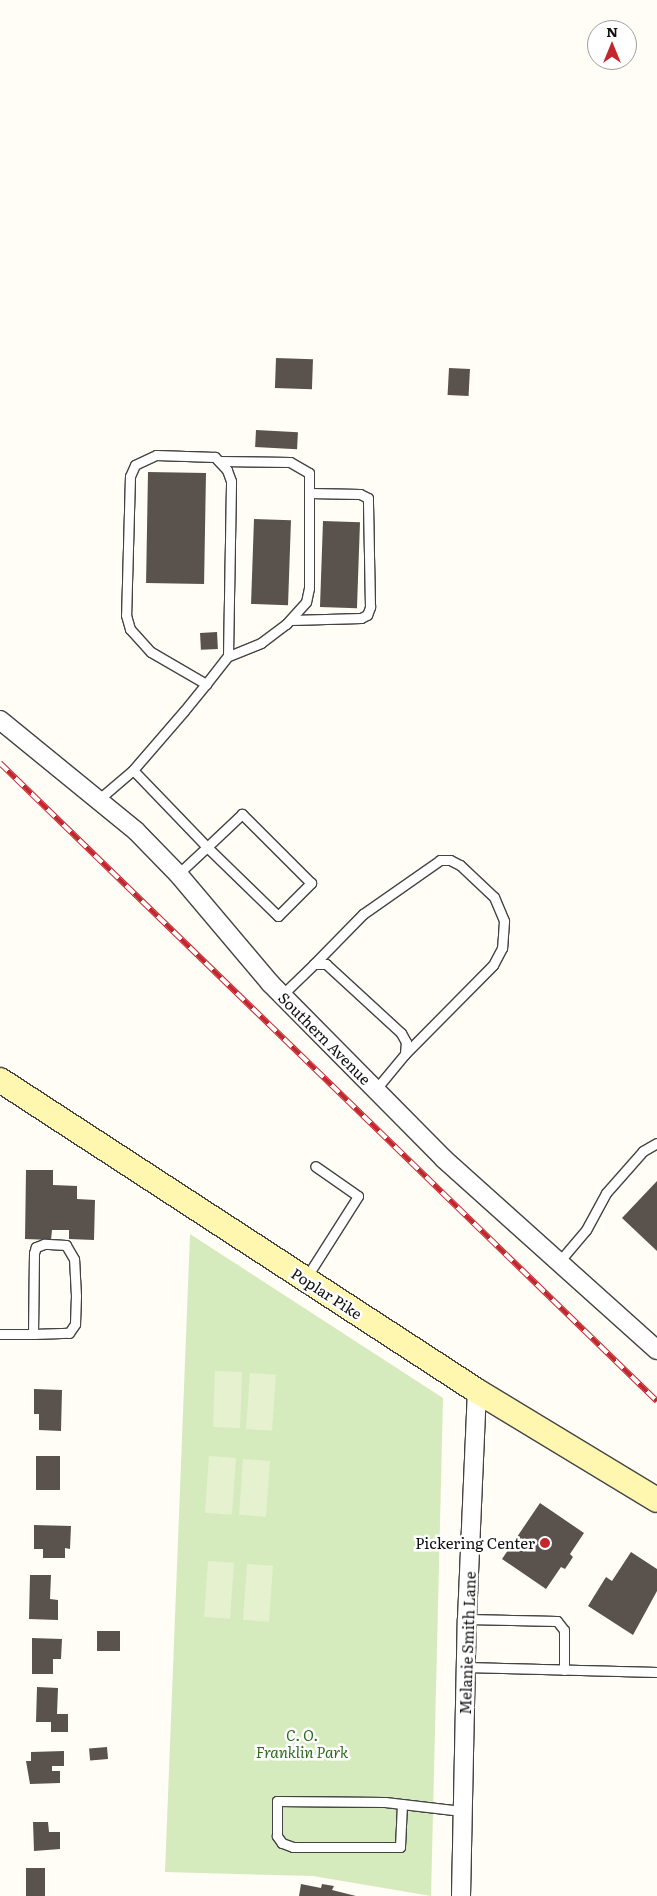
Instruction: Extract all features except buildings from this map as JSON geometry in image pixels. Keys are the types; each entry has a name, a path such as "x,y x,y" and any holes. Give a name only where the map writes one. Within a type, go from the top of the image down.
{"main road":[{"name":"Poplar Pike","path":"0,1080 477,1391 657,1500"}],"street":[{"name":"Southern Avenue","path":"0,720 136,831 178,874 282,994 444,1159 657,1350"},
{"name":"Melanie Smith Lane","path":"461,1896 465,1667 477,1391"}],"lane":[{"path":"206,684 151,652 130,628 126,603 130,476 134,465 156,455 215,457 220,461 231,481 228,656"},
{"path":"98,800 133,770 228,656 252,649 291,620 306,602 309,588 309,473 301,466 290,462 220,461"},
{"path":"291,620 361,618 367,615 370,606 368,498 360,494 309,493"},
{"path":"133,770 207,846 278,916 311,884 242,814 207,846 178,874"},
{"path":"282,994 357,919 440,860 450,860 460,865 494,897 504,921 502,948 498,957 445,1016 405,1054 376,1089"},
{"path":"314,964 326,964 335,970 401,1033 406,1042 405,1054"},
{"path":"558,1263 586,1230 606,1193 643,1151 657,1144"},
{"path":"306,1279 358,1196 315,1166"},
{"path":"0,1334 33,1334 69,1332 75,1324 74,1259 66,1244 44,1244 36,1247 34,1253 33,1334"},
{"path":"467,1619 557,1621 564,1630 564,1670"},
{"path":"465,1667 657,1672"},
{"path":"402,1804 400,1847 294,1847 282,1843 277,1836 277,1801 402,1804 462,1811"}],"green space":[{"name":"C. O. Franklin Park","path":"190,1234 443,1398 431,1896 313,1876 165,1872"},
{"path":"215,1371 242,1372 240,1428 213,1427"},
{"path":"250,1373 276,1375 272,1431 246,1429"},
{"path":"209,1456 236,1458 232,1515 205,1513"},
{"path":"243,1459 270,1461 266,1517 239,1515"},
{"path":"208,1561 234,1563 230,1619 204,1617"},
{"path":"247,1564 273,1566 269,1622 243,1620"}],"railway":[{"path":"0,763 657,1401"}],"place":[{"name":"Pickering Center","path":"545,1543"}]}
